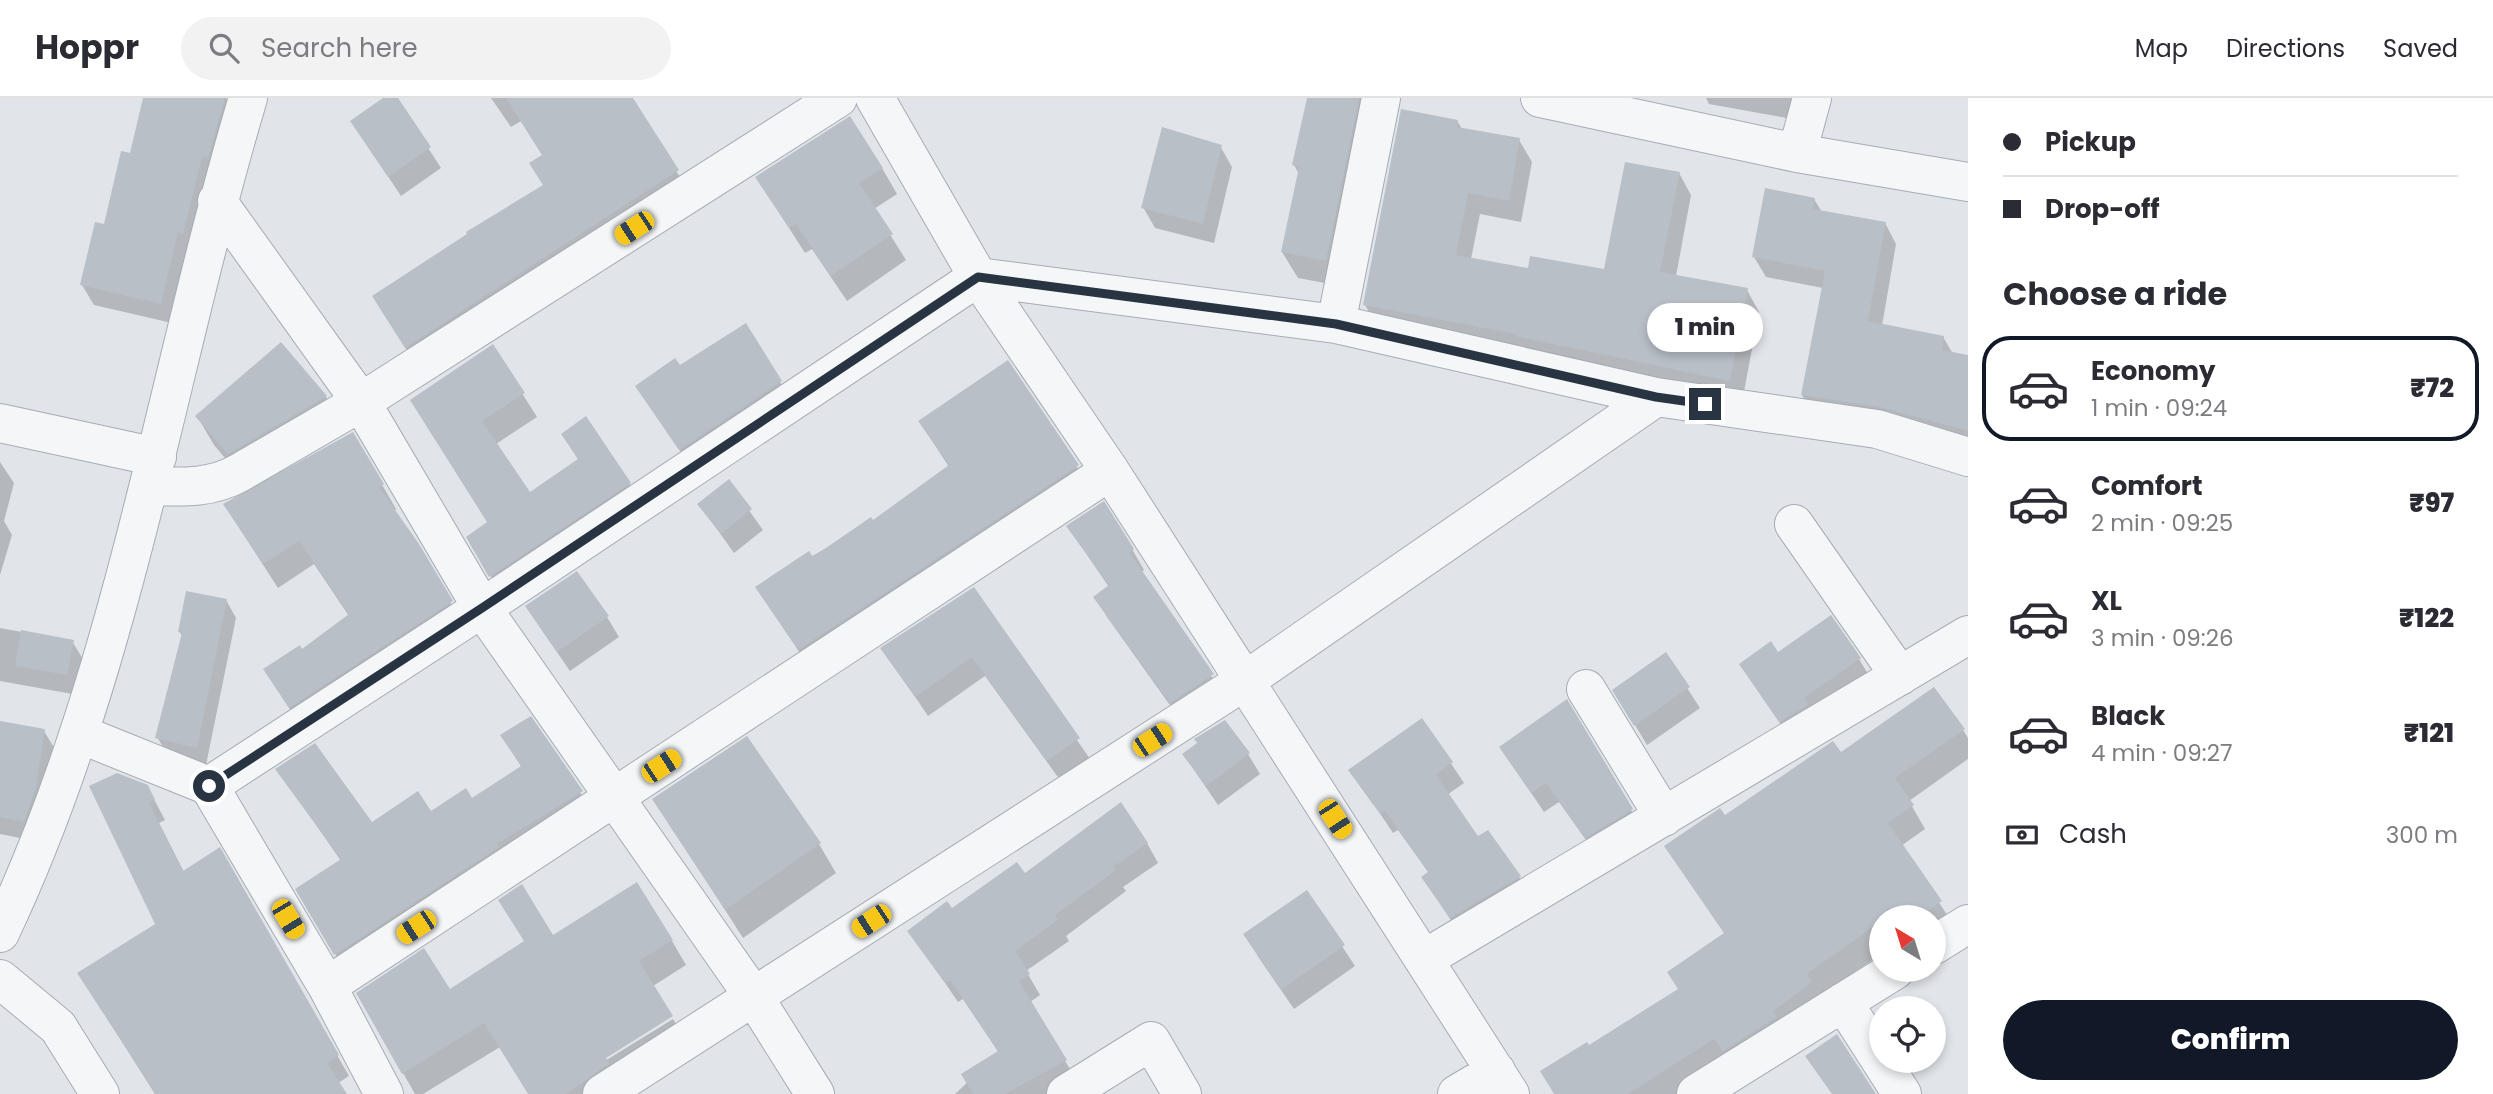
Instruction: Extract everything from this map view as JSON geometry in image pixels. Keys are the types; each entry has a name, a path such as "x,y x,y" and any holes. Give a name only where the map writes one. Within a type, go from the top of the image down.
{"street":[{"path":"0,933 23,884 80,734 153,471 217,201 248,98"},
{"path":"0,423 200,487 223,482 361,402 838,98"},
{"path":"875,98 978,277 1110,471 1503,1082 1457,1094"},
{"path":"1336,324 1381,98"},
{"path":"1540,98 1797,153 1968,182"},
{"path":"1797,153 1812,98"},
{"path":"217,201 361,402 482,608 754,997 815,1094"},
{"path":"209,786 482,608 978,277 1336,324 1656,397 1877,429 1968,457"},
{"path":"602,1094 1246,680 1656,397"},
{"path":"327,986 1110,471"},
{"path":"1794,524 1900,676"},
{"path":"1424,959 1968,635"},
{"path":"1586,689 1664,817"},
{"path":"80,734 209,786 327,986 384,1094"},
{"path":"1946,938 1968,924"},
{"path":"0,979 58,1027 100,1094"},
{"path":"1696,1094 1876,982"},
{"path":"1843,1002 1902,1094"},
{"path":"1066,1094 1150,1041 1182,1094"}],"building":[{"path":"143,98 225,98 208,158 202,157 183,234 178,232 161,304 80,285 95,222 104,224 121,151 130,153"},
{"path":"383,98 398,98 431,147 388,177 350,121"},
{"path":"506,98 633,98 679,170 405,348 372,296 467,234 466,232 543,185 529,163 542,155"},
{"path":"1307,98 1359,98 1326,261 1281,252 1299,167 1292,165"},
{"path":"1401,109 1458,120 1457,127 1520,138 1509,201 1468,193 1456,255 1528,268 1530,256 1604,269 1625,162 1680,172 1660,272 1748,288 1730,381 1515,336 1516,334 1363,305"},
{"path":"850,116 883,168 859,183 893,234 831,276 796,224 789,228 755,177"},
{"path":"1162,127 1222,145 1203,224 1141,208"},
{"path":"1765,188 1815,198 1813,209 1886,222 1868,321 1944,336 1942,350 1968,355 1968,431 1880,407 1801,395 1825,271 1752,257"},
{"path":"746,323 782,381 679,450 635,386 675,358 680,365"},
{"path":"281,342 327,396 228,454 195,416"},
{"path":"493,344 525,393 482,421 530,492 578,459 561,434 586,416 631,483 489,577 466,537 487,522 410,400"},
{"path":"1008,360 1079,465 798,650 755,587 809,551 813,557 871,517 873,520 949,465 918,421"},
{"path":"353,432 384,484 379,487 419,544 453,601 289,708 263,669 300,645 302,649 349,614 299,541 263,564 223,504"},
{"path":"729,479 752,509 721,534 697,504"},
{"path":"1104,501 1134,549 1129,552 1214,674 1170,703 1093,597 1109,585 1066,526"},
{"path":"577,571 609,616 557,652 525,606"},
{"path":"974,587 1080,738 1047,761 972,657 915,697 880,648"},
{"path":"186,591 227,599 197,748 155,738 182,633 178,632"},
{"path":"1831,615 1861,658 1804,698 1808,705 1779,722 1739,664 1771,641 1778,652"},
{"path":"21,630 74,640 67,675 15,666"},
{"path":"1666,652 1690,687 1634,726 1612,690"},
{"path":"1934,687 1965,729 1895,778 1914,805 1888,823 1942,901 1936,905 1869,905 1869,930 1807,974 1813,982 1773,1011 1777,1017 1723,1051 1714,1039 1628,1094 1554,1094 1540,1071 1587,1042 1589,1045 1678,989 1667,972 1724,933 1664,846 1720,808 1725,815 1833,741 1841,752"},
{"path":"1567,699 1633,809 1585,838 1546,783 1531,793 1499,747"},
{"path":"531,716 583,791 497,844 499,847 334,955 295,889 341,859 275,769 315,743 372,822 418,791 431,811 466,788 472,798 521,766 500,735"},
{"path":"1422,718 1453,762 1436,775 1478,836 1488,830 1521,876 1450,918 1421,877 1428,872 1385,811 1380,814 1348,770"},
{"path":"1225,720 1250,753 1206,786 1182,754 1197,743 1194,739"},
{"path":"0,721 45,729 36,787 24,822 0,817"},
{"path":"747,736 821,843 725,910 652,799"},
{"path":"117,773 148,785 155,800 149,803 183,871 220,847 339,1055 327,1063 347,1094 156,1094 77,973 155,924 89,786"},
{"path":"1121,802 1148,843 1113,867 1116,870 1055,915 1058,920 1015,951 1030,974 1019,981 1067,1060 1005,1094 973,1094 961,1074 998,1051 950,980 945,983 907,931 947,901 952,908 1017,862 1025,873"},
{"path":"637,882 673,940 639,961 673,1016 606,1058 610,1063 566,1094 528,1094 484,1023 402,1074 356,993 424,948 450,989 524,941 498,900 522,884 553,935"},
{"path":"1307,890 1345,945 1281,990 1243,934"},
{"path":"1837,1034 1876,1094 1832,1094 1805,1056"}],"route":[{"path":"209,786 482,608 978,277 1336,324 1656,397 1705,404"}]}
